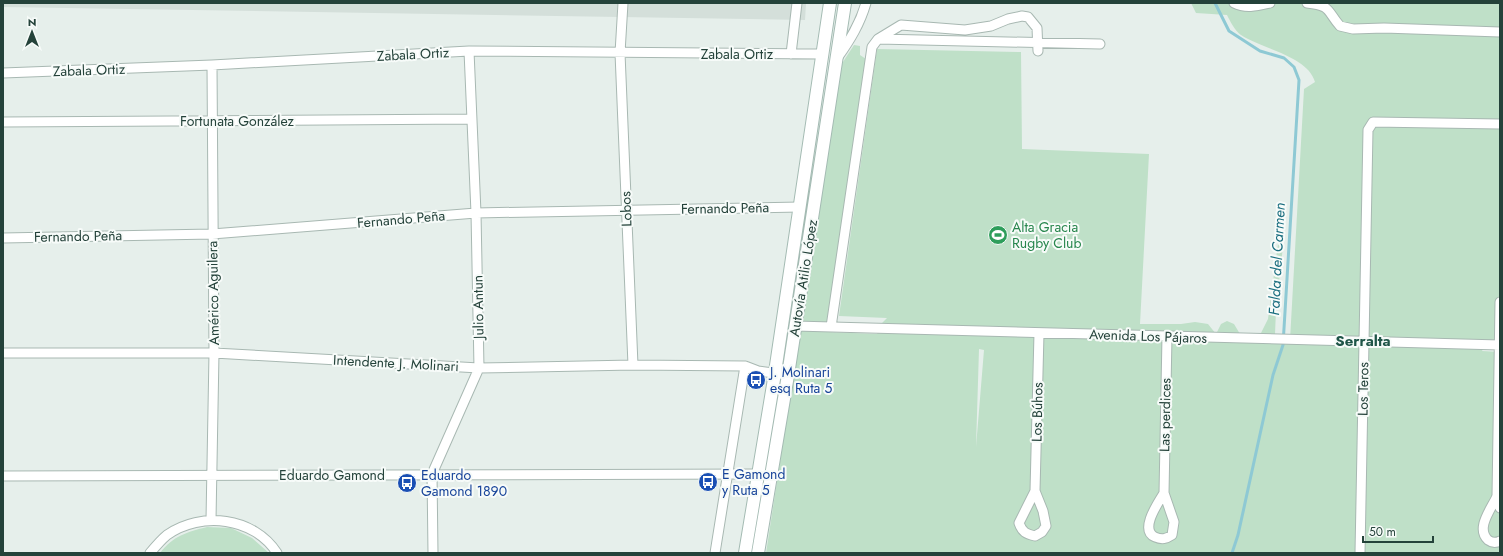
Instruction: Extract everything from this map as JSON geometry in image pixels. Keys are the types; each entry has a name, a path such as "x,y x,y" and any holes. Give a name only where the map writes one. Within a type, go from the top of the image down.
{"main road":[{"name":"Autovía Atilio López","path":"745,553 800,207 830,3"},
{"name":"Autovía Atilio López","path":"758,553 788,375 838,58 845,3"}],"street":[{"name":"Lobos","path":"623,3 620,53 633,365"},
{"path":"790,54 797,3"},
{"path":"838,58 855,33 866,3"},
{"path":"1234,3 1240,6 1253,7 1270,3"},
{"path":"1307,3 1318,4 1328,8 1340,26 1353,29 1384,28 1500,32"},
{"path":"831,327 872,47 878,39 901,25 965,30 991,26 1008,19 1022,16 1028,17 1037,28 1038,47"},
{"path":"878,39 1038,47 1100,44"},
{"name":"Zabala Ortiz","path":"3,73 212,65 469,51 823,54"},
{"name":"Julio Antun","path":"433,553 432,474 479,368 476,213 469,51"},
{"name":"Américo Aguilera","path":"211,520 214,353 212,65"},
{"name":"Fortunata González","path":"3,122 472,119"},
{"name":"Los Teros","path":"1360,553 1368,130 1373,122 1500,124"},
{"name":"Fernando Peña","path":"3,238 212,234 476,213 800,207"},
{"path":"1500,302 1496,496 1493,506 1484,520 1483,526 1483,532 1487,539 1492,542 1500,541"},
{"name":"Avenida Los Pájaros","path":"795,326 1499,345"},
{"name":"Los Búhos","path":"1035,491 1038,333"},
{"name":"Las perdices","path":"1164,493 1150,518 1148,525 1148,531 1153,536 1160,539 1167,539 1172,535 1174,529 1172,514 1164,493 1167,336"},
{"name":"Intendente J. Molinari","path":"3,353 214,353 479,368 633,365 745,366 758,371 788,375"},
{"path":"715,553 745,366"},
{"name":"Eduardo Gamond","path":"3,476 758,474"},
{"path":"1496,496 1500,508"},
{"path":"150,553 167,535 188,524 211,520 237,523 250,529 263,538 277,553"}],"shaded area":[{"path":"3,3 806,4 805,20 3,7"}],"green space":[{"path":"1191,3 1500,3 1500,345 1485,345 1482,351 1500,352 1500,553 766,553 841,65 854,45 860,46 860,55 866,59 828,332 877,334 882,323 887,318 839,316 877,49 1021,52 1022,149 1149,154 1140,324 1181,324 1195,322 1208,324 1216,334 1221,324 1227,321 1234,324 1240,334 1259,337 1268,319 1278,244 1282,238 1283,246 1275,334 1280,343 1321,345 1328,342 1290,340 1304,89 1315,82 1311,73 1294,59 1241,35 1231,23 1227,15 1196,13","holes":["1330,342 1374,345 1372,347 1338,345","979,349 984,350 976,447"]},
{"path":"207,527 231,528 252,538 269,553 160,553 170,542 175,539"}],"waterway":[{"name":"Falda del Carmen","path":"1215,3 1229,31 1260,51 1284,58 1294,67 1299,80 1283,345 1273,375 1238,535 1232,553"}],"place":[{"name":"Alta Gracia Rugby Club","path":"998,235"},
{"name":"J. Molinari esq Ruta 5","path":"756,380"},
{"name":"E Gamond y Ruta 5","path":"708,482"},
{"name":"Eduardo Gamond 1890","path":"407,483"}],"district":[{"name":"Serralta","path":"1363,341"}]}
